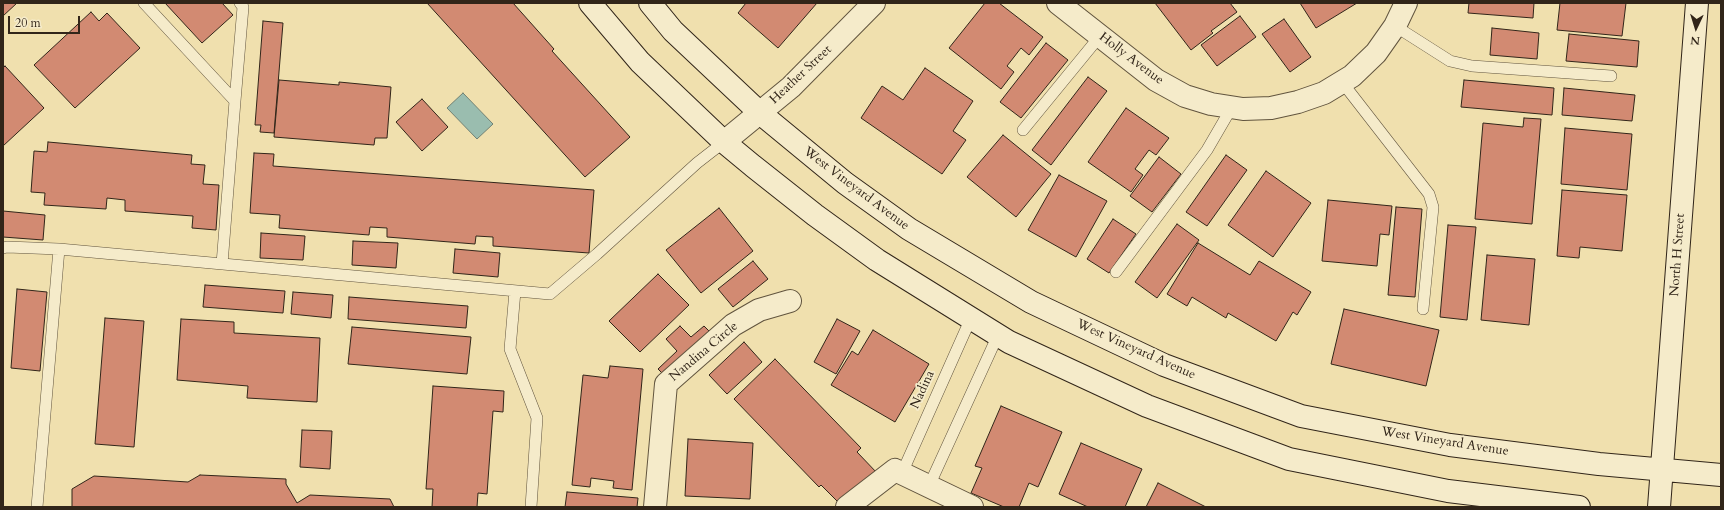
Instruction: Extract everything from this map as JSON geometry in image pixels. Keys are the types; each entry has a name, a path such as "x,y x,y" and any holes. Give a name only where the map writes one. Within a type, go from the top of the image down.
{"main road":[{"path":"590,3 640,62 724,142 815,215 876,260 998,335 1147,406 1289,459 1448,491 1579,507"},
{"name":"West Vineyard Avenue","path":"650,3 673,31 760,113 845,183 909,229 1031,302 1164,364 1301,416 1450,445 1598,464 1721,475"},
{"name":"Heather Street","path":"724,142 791,88 874,3"},
{"name":"Holly Avenue","path":"1058,3 1156,80 1185,96 1211,104 1243,109 1271,108 1298,102 1324,92 1352,76 1376,53 1395,26 1406,3"},
{"name":"North H Street","path":"1659,507 1697,3"},
{"name":"Nandina Circle","path":"655,507 666,384 733,325 759,310 790,301"},
{"path":"847,507 895,470 972,507"}],"lane":[{"path":"144,3 235,101"},
{"path":"222,264 243,6 240,3"},
{"path":"1395,26 1450,61 1472,66 1611,76"},
{"path":"1023,130 1100,36"},
{"path":"1342,82 1429,194 1434,207 1423,309"},
{"path":"1116,272 1207,150 1232,107"},
{"path":"3,248 59,249 550,294 597,254 697,162 724,142"},
{"path":"37,507 59,249"},
{"path":"514,291 510,348 537,418 531,507"},
{"name":"Nadina","path":"902,473 971,318"},
{"path":"929,486 998,335"}],"shaded area":[{"path":"463,93 493,124 477,139 447,108"}],"building":[{"path":"3,3 17,3 3,16"},
{"path":"165,3 222,3 233,15 202,43"},
{"path":"427,3 513,3 554,49 552,51 630,137 585,177"},
{"path":"746,3 817,3 778,48 738,13"},
{"path":"985,3 999,3 1043,37 1029,55 1021,48 1007,66 1014,72 1001,89 949,48"},
{"path":"1155,3 1230,3 1237,12 1211,31 1213,33 1191,50"},
{"path":"1300,3 1357,3 1316,28"},
{"path":"1469,3 1534,3 1533,18 1468,13"},
{"path":"1560,3 1626,3 1622,36 1557,30"},
{"path":"91,12 99,21 107,13 140,48 75,108 34,65"},
{"path":"1240,16 1256,37 1217,66 1201,45"},
{"path":"1284,19 1311,57 1290,72 1262,34"},
{"path":"263,21 283,23 274,133 260,132 261,125 255,125"},
{"path":"1492,28 1539,33 1537,59 1490,55"},
{"path":"1569,34 1639,41 1637,67 1566,61"},
{"path":"1046,43 1068,60 1021,118 1000,102"},
{"path":"5,66 44,108 3,146 3,68"},
{"path":"925,68 973,101 953,131 966,140 942,174 861,118 882,86 903,100"},
{"path":"1088,77 1107,91 1051,165 1032,150"},
{"path":"279,80 339,85 339,82 391,87 387,138 375,138 374,145 274,137"},
{"path":"1464,80 1554,88 1552,115 1461,107"},
{"path":"1564,88 1635,95 1632,121 1562,115"},
{"path":"422,99 448,127 422,151 396,122"},
{"path":"1126,108 1169,138 1156,155 1149,150 1135,169 1143,175 1131,192 1088,162"},
{"path":"1524,118 1541,119 1532,224 1475,219 1483,123 1523,127"},
{"path":"1565,128 1632,134 1627,190 1561,184"},
{"path":"1003,135 1051,174 1016,217 967,177"},
{"path":"48,142 192,155 191,164 205,165 203,184 219,185 216,230 192,228 193,216 125,211 125,200 107,198 106,209 44,205 45,193 31,192 34,151 47,152"},
{"path":"254,153 274,154 273,166 594,190 589,253 493,246 493,237 476,236 475,244 387,237 387,228 370,227 369,235 279,228 280,215 250,213"},
{"path":"1226,155 1247,170 1207,226 1186,212"},
{"path":"1159,157 1181,174 1152,212 1130,196"},
{"path":"1266,171 1311,203 1273,257 1228,225"},
{"path":"1059,175 1107,201 1076,257 1028,230"},
{"path":"1562,190 1627,195 1622,251 1580,247 1579,258 1557,256"},
{"path":"1328,200 1392,206 1389,235 1380,234 1377,266 1322,261"},
{"path":"1396,207 1422,209 1415,297 1388,295"},
{"path":"719,208 753,251 701,293 666,250"},
{"path":"3,211 45,215 43,240 3,237"},
{"path":"1113,219 1136,234 1109,273 1087,259"},
{"path":"1177,224 1199,240 1157,298 1135,282"},
{"path":"1448,225 1476,227 1467,320 1440,317"},
{"path":"261,233 305,236 303,260 260,258"},
{"path":"353,241 398,243 396,268 352,265"},
{"path":"1198,243 1250,275 1259,261 1311,292 1297,315 1293,312 1276,341 1228,313 1226,318 1192,297 1187,306 1167,294"},
{"path":"455,249 500,253 498,277 453,273"},
{"path":"1487,255 1535,259 1529,325 1481,320"},
{"path":"753,261 768,279 733,307 718,289"},
{"path":"658,274 689,305 640,352 609,321"},
{"path":"205,285 285,291 283,313 203,307"},
{"path":"17,289 47,292 40,371 11,368"},
{"path":"293,292 333,295 331,318 291,314"},
{"path":"349,297 468,306 466,328 348,319"},
{"path":"1344,309 1439,330 1426,386 1331,364"},
{"path":"105,318 144,321 134,447 95,444"},
{"path":"181,319 234,322 234,333 320,338 317,402 247,398 248,386 177,380"},
{"path":"837,319 860,331 836,374 814,362"},
{"path":"680,326 691,337 704,326 710,332 665,376 658,369 677,351 666,339"},
{"path":"352,327 471,337 467,374 348,364"},
{"path":"873,330 929,364 895,422 831,385 852,351 858,355"},
{"path":"744,342 762,362 727,394 709,375"},
{"path":"775,359 861,448 857,452 878,474 843,507 821,485 819,487 734,399"},
{"path":"610,366 643,369 632,490 613,488 614,481 591,478 590,487 572,485 583,375 608,378"},
{"path":"433,386 504,391 503,412 493,411 487,494 478,493 477,507 432,507 433,489 426,489"},
{"path":"1001,406 1062,432 1038,487 1029,483 1019,507 1004,507 971,493 982,468 975,466"},
{"path":"302,430 332,431 330,469 300,467"},
{"path":"688,439 753,443 750,499 685,496"},
{"path":"1081,443 1142,469 1125,507 1088,507 1059,494"},
{"path":"200,475 286,479 286,484 297,503 310,495 390,499 394,507 72,507 72,489 94,476 188,482"},
{"path":"1158,483 1206,507 1146,507"},
{"path":"567,492 638,498 637,507 565,507"}]}
